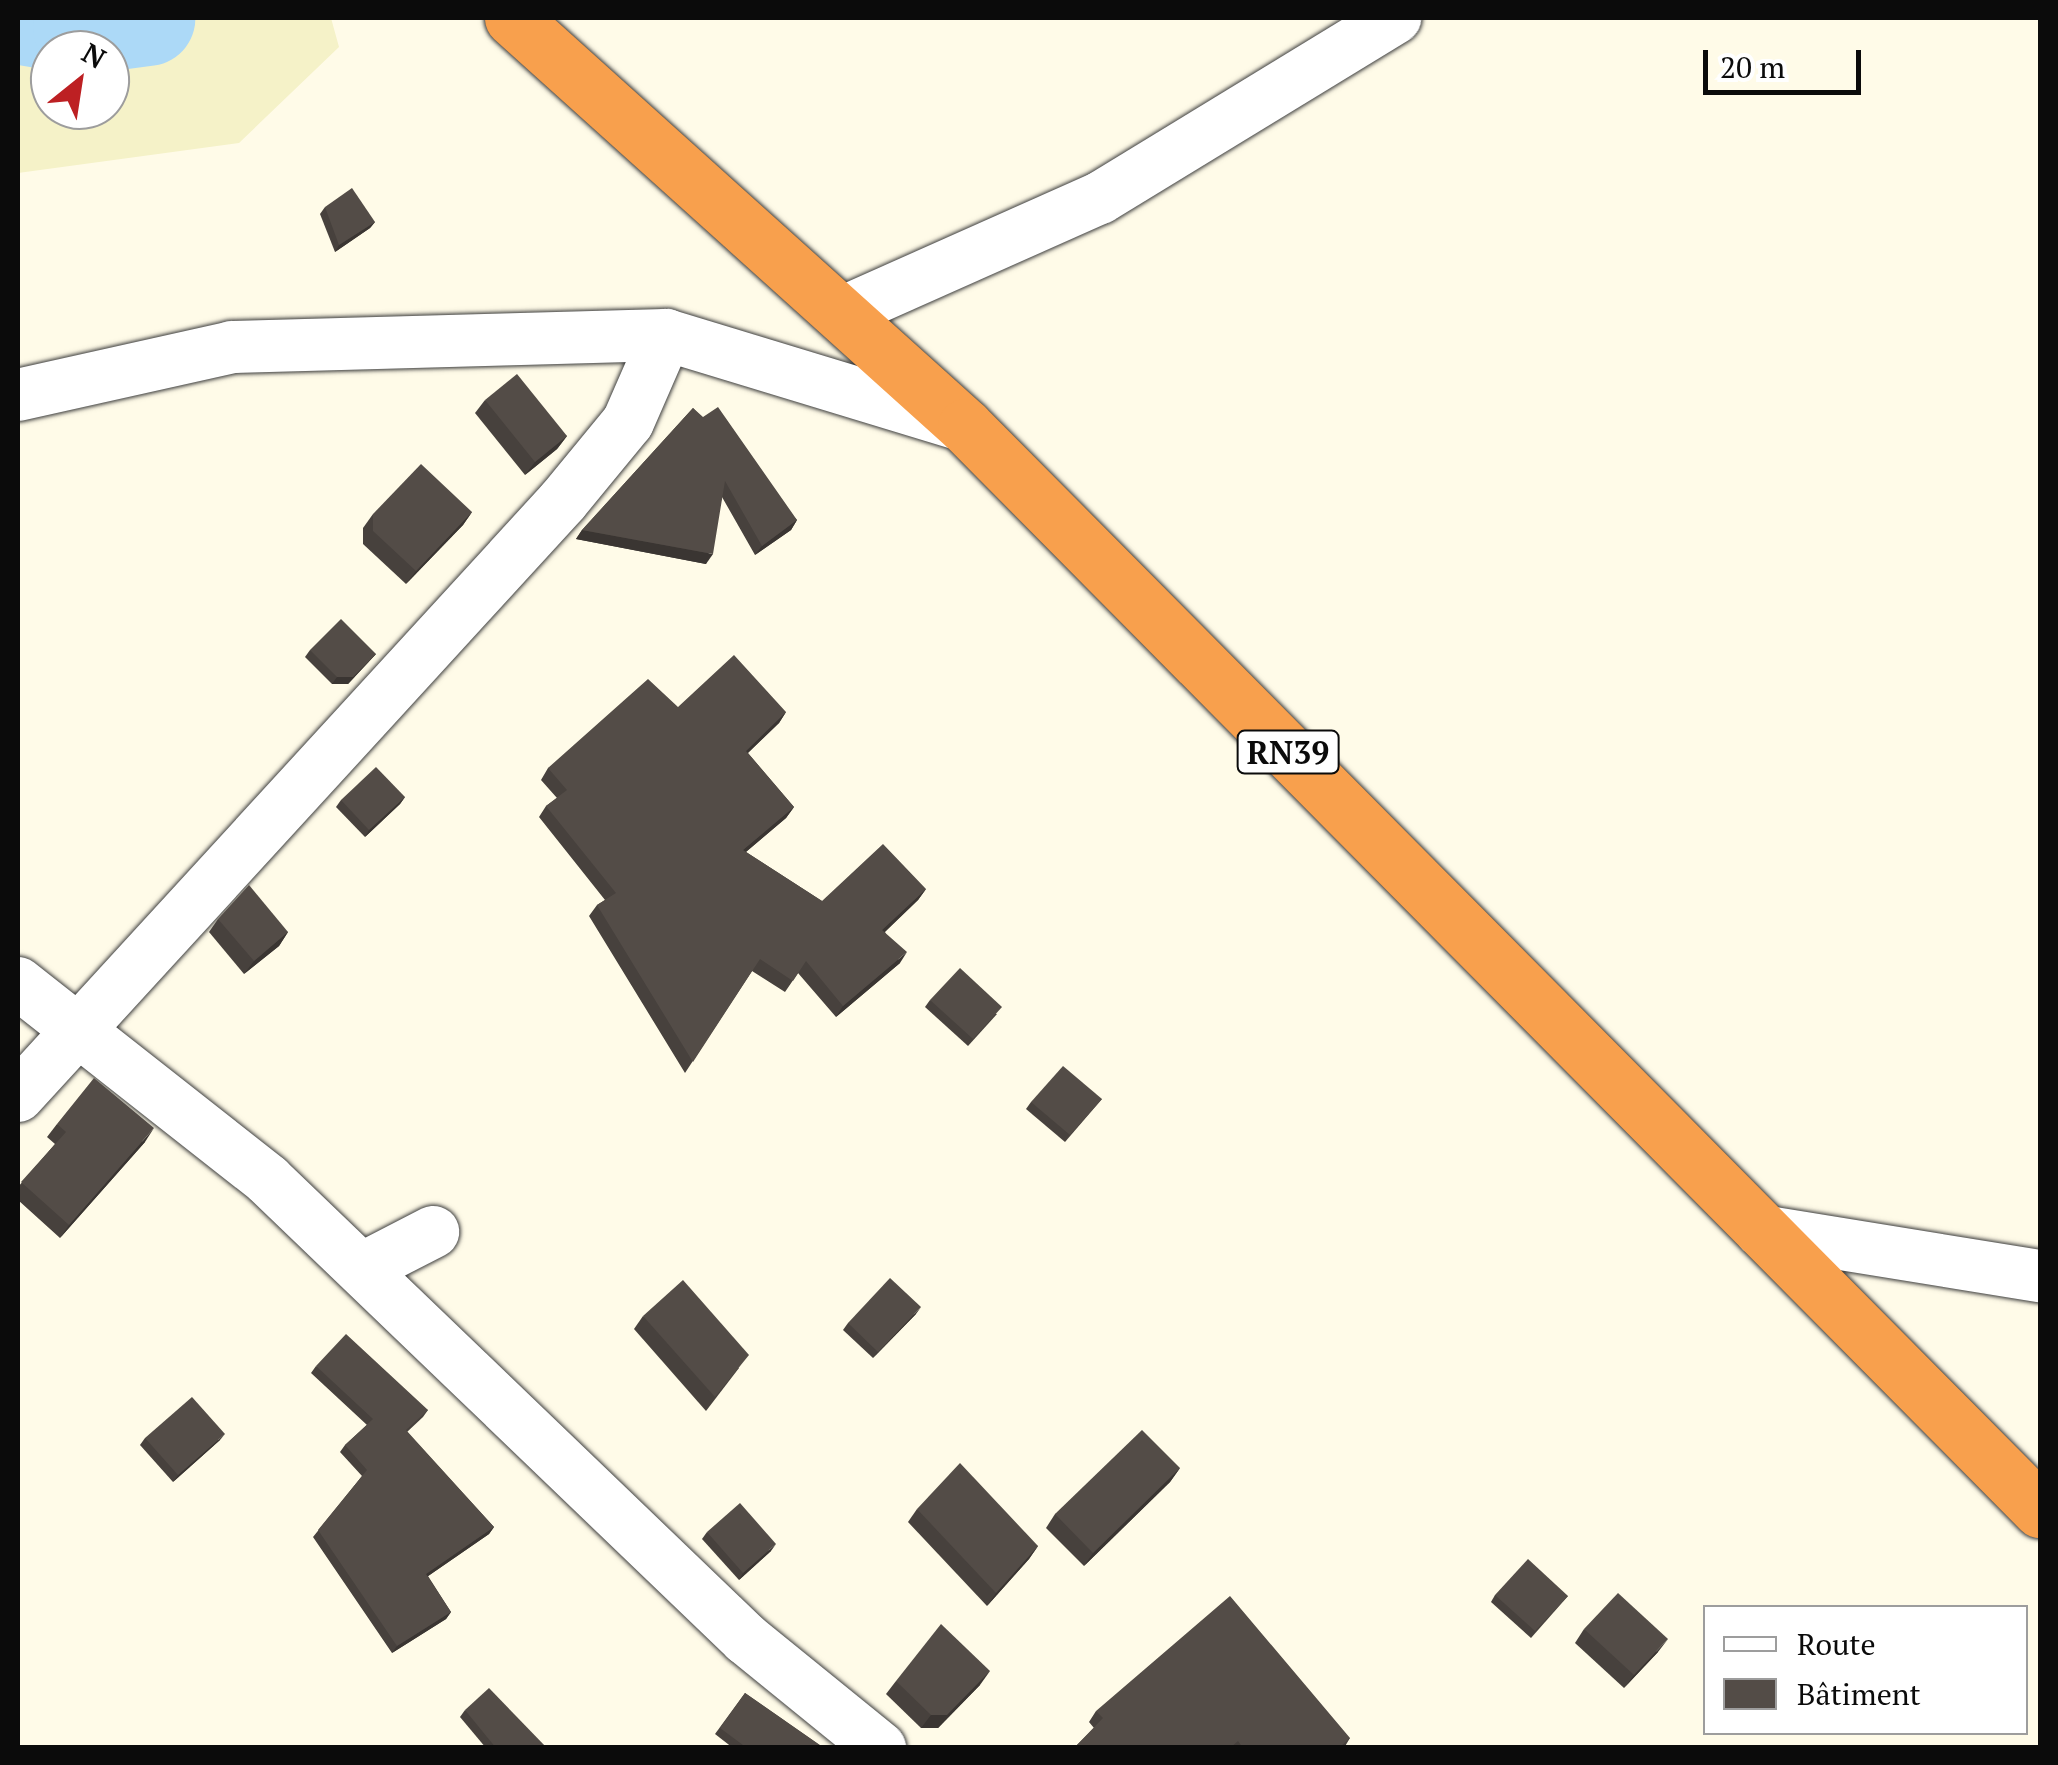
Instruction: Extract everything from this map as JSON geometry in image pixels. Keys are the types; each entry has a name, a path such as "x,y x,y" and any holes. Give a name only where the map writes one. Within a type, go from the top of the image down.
{"highway":[{"name":"RN39","path":"512,18 846,311 966,426 2040,1510"}],"street":[{"path":"846,311 1100,198 1395,18"},
{"path":"18,396 232,347 666,335 966,426"},
{"path":"18,1096 71,1030 562,501 628,422 666,335"},
{"path":"18,982 71,1030 193,1119 362,1268 734,1626 880,1748"},
{"path":"1761,1231 2040,1276"},
{"path":"362,1268 433,1232"}],"shaded area":[{"path":"18,18 331,18 339,47 239,143 18,173"}],"building":[{"path":"352,188 375,222 339,245 325,207"},
{"path":"517,374 567,436 535,462 485,400"},
{"path":"718,407 797,520 762,546 725,481 713,554 582,530 693,408 703,417"},
{"path":"421,464 472,512 416,571 373,531 373,514"},
{"path":"341,619 376,654 353,677 337,677 310,650"},
{"path":"734,655 786,712 746,751 794,807 743,850 822,901 883,844 926,889 882,930 907,952 843,1006 806,961 793,981 760,959 693,1062 597,905 616,893 546,806 567,790 548,768 648,679 678,707"},
{"path":"376,767 405,797 369,830 341,800"},
{"path":"249,885 288,932 254,961 218,919"},
{"path":"960,968 1002,1007 973,1039 930,1000"},
{"path":"1063,1066 1102,1099 1070,1135 1031,1102"},
{"path":"94,1078 154,1128 69,1225 21,1182 66,1132 57,1124"},
{"path":"890,1278 921,1307 878,1352 848,1323"},
{"path":"683,1280 749,1355 715,1397 643,1316"},
{"path":"346,1334 428,1410 406,1430 494,1527 426,1574 451,1612 397,1646 318,1530 367,1470 345,1445 373,1419 316,1366"},
{"path":"192,1397 225,1434 178,1475 145,1438"},
{"path":"1142,1430 1180,1468 1093,1553 1055,1514"},
{"path":"960,1463 1038,1546 996,1593 917,1509"},
{"path":"740,1503 776,1544 743,1573 707,1532"},
{"path":"1528,1559 1568,1596 1535,1631 1495,1595"},
{"path":"1618,1593 1668,1639 1634,1675 1584,1629"},
{"path":"1230,1596 1350,1738 1339,1748 1243,1748 1238,1741 1230,1748 1074,1748 1103,1718 1096,1711"},
{"path":"941,1624 990,1671 947,1715 931,1715 896,1681"},
{"path":"489,1688 547,1748 496,1748 465,1710"},
{"path":"745,1693 824,1748 747,1748 720,1728"}],"waterway":[{"path":"27,18 80,27 147,18"}]}
